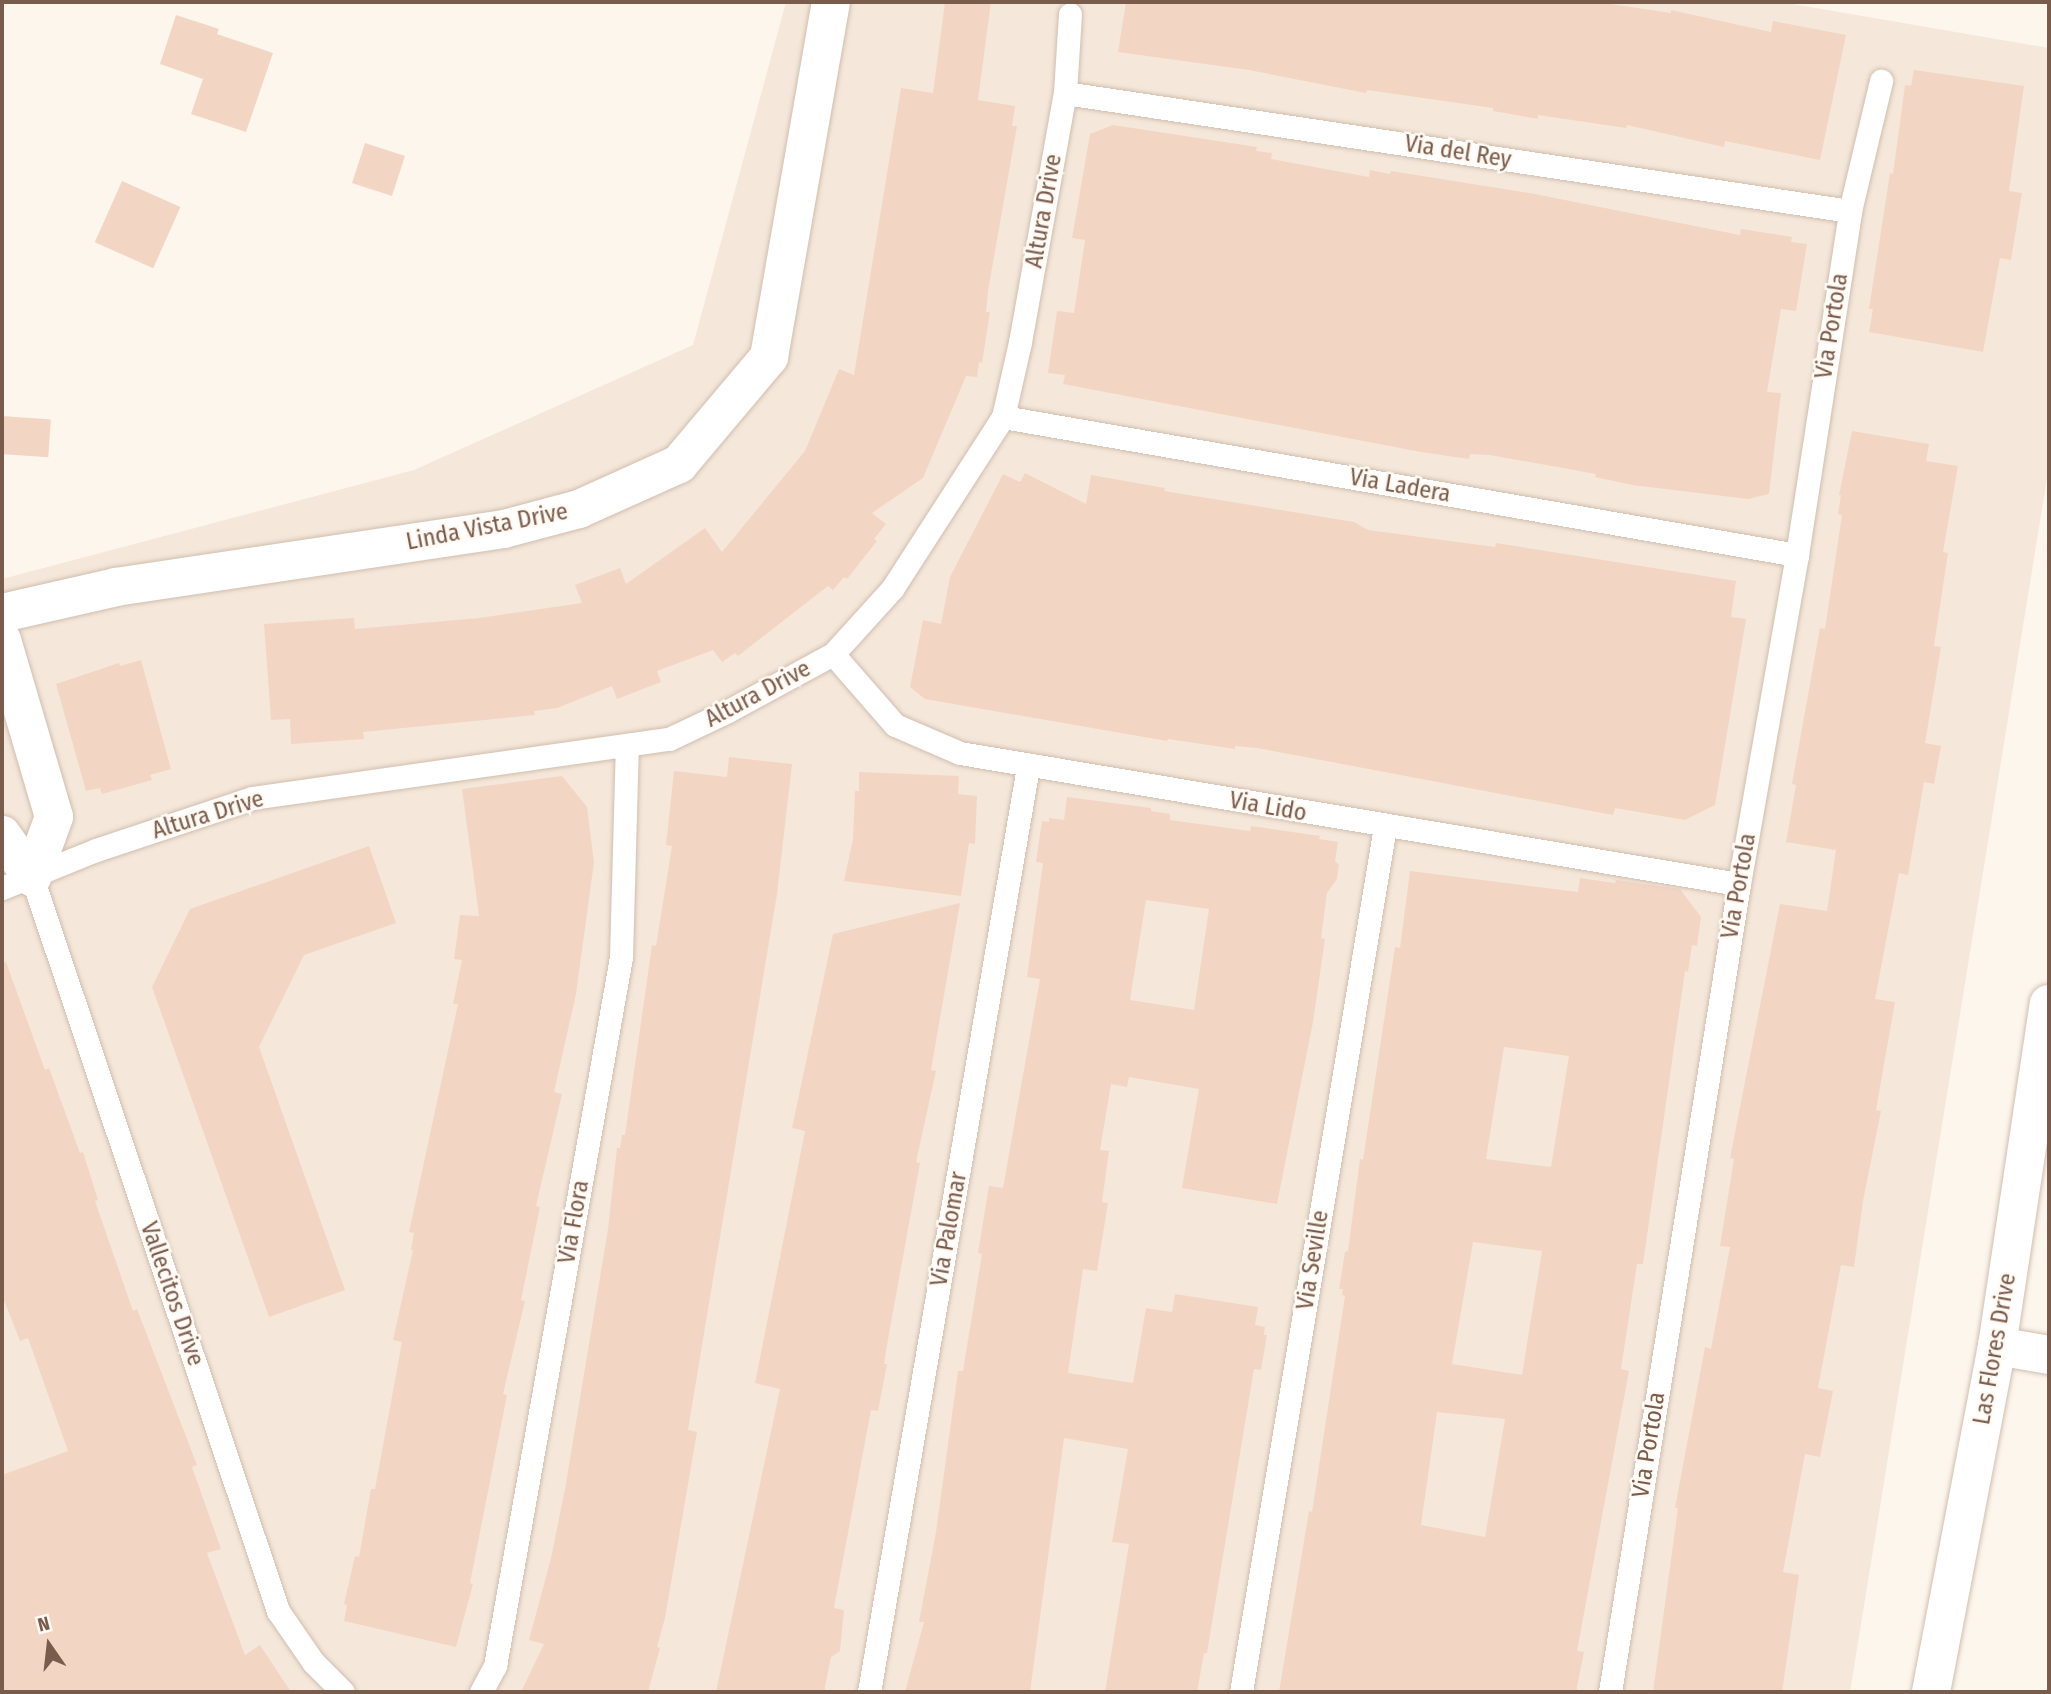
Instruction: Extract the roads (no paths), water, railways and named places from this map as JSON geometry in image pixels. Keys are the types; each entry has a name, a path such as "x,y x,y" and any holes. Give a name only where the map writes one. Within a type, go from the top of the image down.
{"street":[{"name":"Linda Vista Drive","path":"2,613 116,587 504,529 579,509 679,464 769,357 831,2"},
{"path":"2,639 54,817 17,883"},
{"name":"Vallecitos Drive","path":"2,835 17,883"},
{"name":"Las Flores Drive","path":"1931,1692 1997,1346 2049,1004"},
{"path":"1997,1346 2049,1354"}],"lane":[{"name":"Altura Drive","path":"17,883 96,850 252,798 669,739 728,711 833,654 892,589 1003,417 1020,342 1065,93 1070,14"},
{"name":"Via Portola","path":"1610,1692 1739,884 1797,555 1850,211 1881,81"},
{"name":"Via del Rey","path":"1065,93 1850,211"},
{"name":"Via Ladera","path":"1003,417 1797,555"},
{"name":"Via Lido","path":"833,654 895,725 960,753 1028,767 1739,884"},
{"name":"Via Flora","path":"481,1692 495,1667 621,957 627,746"},
{"name":"Via Palomar","path":"869,1692 1028,767"},
{"name":"Via Seville","path":"1241,1692 1385,827"},
{"name":"Vallecitos Drive","path":"17,883 278,1611 313,1662 343,1692"}]}
